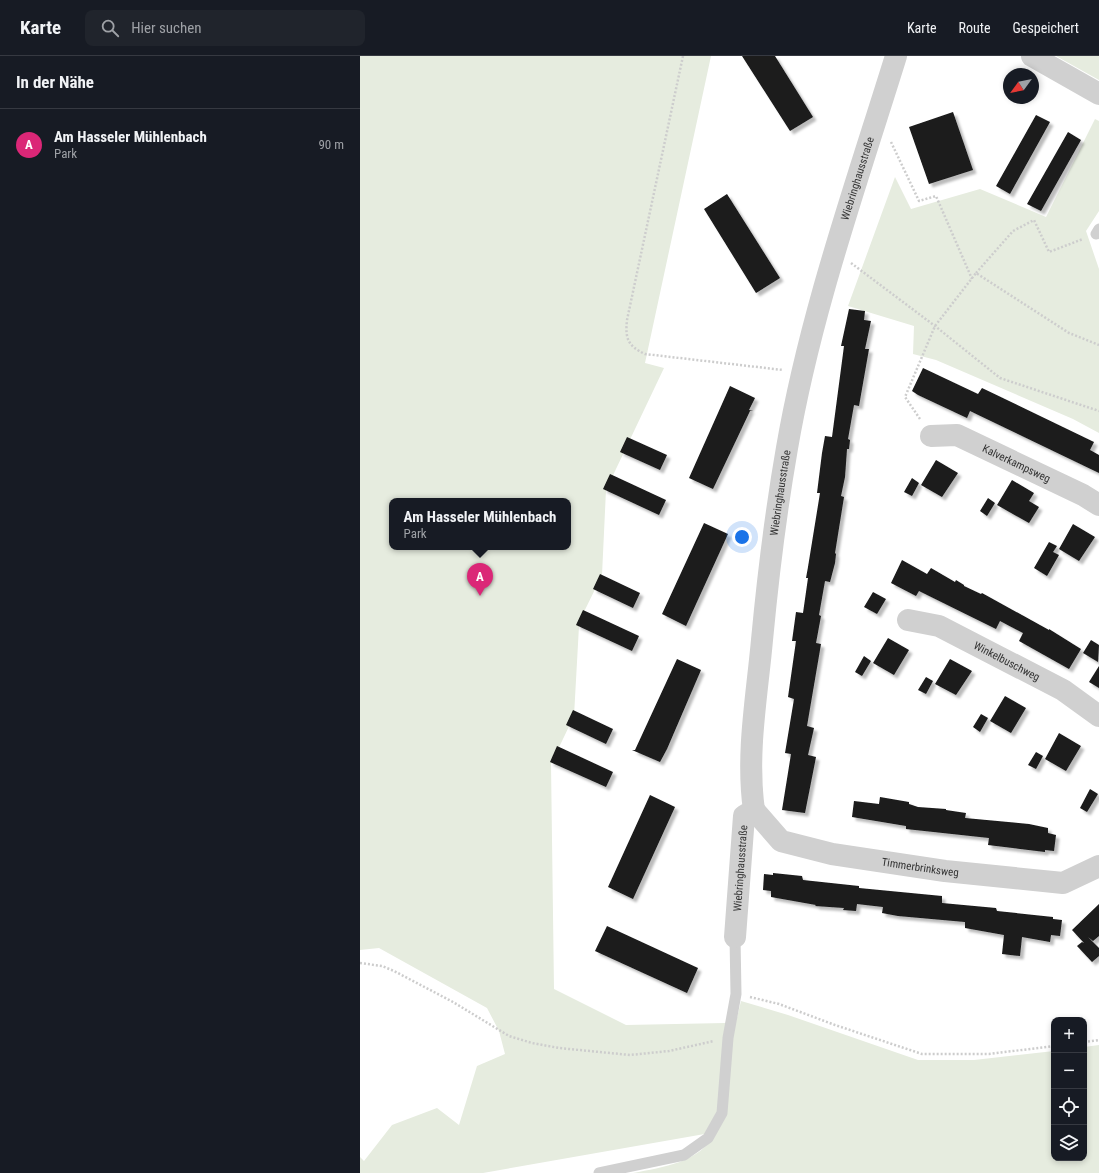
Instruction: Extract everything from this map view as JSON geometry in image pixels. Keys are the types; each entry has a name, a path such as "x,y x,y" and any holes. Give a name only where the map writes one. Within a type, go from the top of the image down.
{"street":[{"name":"Wiebringhausstraße","path":"735,936 744,816 754,810 750,781 768,578 787,448 803,372 835,251 896,56"},
{"path":"1032,56 1099,94"},
{"name":"Kalverkampsweg","path":"931,436 957,435 1083,495 1099,505"},
{"name":"Winkelbuschweg","path":"908,620 939,626 1063,690 1099,716"},
{"name":"Timmerbrinksweg","path":"754,810 781,841 832,854 945,871 1063,883 1099,866"}],"lane":[{"path":"600,1173 684,1155 708,1138 722,1113 728,1038 736,994 735,936"}],"path":[{"path":"683,56 627,320 626,334 632,348 645,354 803,372"},
{"path":"878,115 919,201 936,196 972,279"},
{"path":"931,436 904,398 935,326 976,274 1013,231 1034,220 1049,252 1097,231"},
{"path":"835,251 935,326 1000,378 1099,411"},
{"path":"976,274 1069,333 1099,345"},
{"path":"360,963 382,966 394,971 453,1002 509,1036 532,1043 559,1048 630,1055 669,1051 728,1038"},
{"path":"736,994 779,1004 922,1054 989,1054 1051,1046"},
{"path":"1087,1042 1099,1040"}],"shaded area":[{"path":"360,56 711,56 645,363 664,368 606,490 602,575 581,618 579,626 574,716 551,764 554,989 626,1025 725,1023 730,1020 736,1022 741,1001 788,1015 918,1060 974,1060 1051,1051 1051,1161 1087,1161 1087,1047 1099,1045 1099,1173 633,1173 668,1166 691,1157 709,1142 716,1132 483,1173 360,1173 360,1157 364,1161 392,1125 437,1108 459,1125 477,1066 505,1054 499,1031 487,1008 379,948 360,950"},
{"path":"1056,56 1099,56 1099,80"},
{"path":"1095,119 1099,121 1099,211 1086,231 1099,269 1099,433 1073,419 936,360 913,354 914,326 848,306 895,177 911,209 980,189 1046,217"}],"building":[{"path":"742,56 775,56 813,117 790,131"},
{"path":"953,112 973,170 929,184 909,127"},
{"path":"1036,115 1050,122 1010,194 996,186"},
{"path":"1068,132 1081,140 1041,211 1027,204"},
{"path":"727,194 780,278 756,293 704,209"},
{"path":"849,309 865,311 864,320 871,321 865,349 869,349 859,406 854,405 848,439 850,440 849,449 847,449 845,477 841,496 844,497 835,553 835,563 830,582 825,581 819,615 821,616 816,643 821,644 807,726 814,728 808,755 816,757 805,813 782,810 791,754 785,753 794,699 788,697 796,641 792,641 796,612 803,613 808,578 806,578 820,493 817,493 822,453 825,436 832,437 844,346 841,346"},
{"path":"923,368 978,394 982,388 1094,442 1090,450 1099,455 1099,473 970,411 967,418 918,395 912,391"},
{"path":"730,386 755,398 749,410 753,411 750,411 713,489 689,478"},
{"path":"627,437 667,455 660,470 620,452"},
{"path":"936,460 958,473 942,497 921,485"},
{"path":"610,474 666,500 659,515 603,489"},
{"path":"912,478 919,483 912,496 904,492"},
{"path":"1012,480 1034,493 1029,501 1039,507 1029,523 997,505"},
{"path":"988,498 995,503 987,516 980,511"},
{"path":"704,523 728,534 686,626 662,614"},
{"path":"1073,524 1095,537 1079,561 1059,549"},
{"path":"1049,542 1057,546 1053,552 1059,555 1047,576 1034,568"},
{"path":"902,560 927,574 931,568 955,582 956,580 964,586 981,594 982,593 1049,629 1081,649 1069,669 1019,641 1023,633 1000,621 996,629 919,591 916,596 891,583"},
{"path":"600,574 640,593 633,608 593,589"},
{"path":"873,592 886,599 877,614 864,607"},
{"path":"583,610 639,636 632,651 576,625"},
{"path":"888,638 909,650 894,675 873,663"},
{"path":"1091,640 1099,645 1098,662 1083,653"},
{"path":"864,656 871,661 862,676 855,672"},
{"path":"677,659 701,670 660,762 632,750 635,750"},
{"path":"950,659 972,671 956,695 935,684"},
{"path":"1099,666 1099,688 1089,682"},
{"path":"926,677 933,681 926,694 918,690"},
{"path":"1005,696 1026,708 1011,733 990,721"},
{"path":"573,710 613,729 606,744 566,725"},
{"path":"981,714 988,718 980,732 973,727"},
{"path":"1059,733 1081,746 1066,771 1045,759"},
{"path":"557,746 613,772 606,787 550,762"},
{"path":"1036,752 1043,756 1036,769 1028,765"},
{"path":"1090,789 1098,794 1087,812 1080,808"},
{"path":"650,795 675,807 633,899 608,887"},
{"path":"880,797 909,802 909,804 918,807 946,809 966,813 965,818 1029,824 1048,828 1048,833 1056,835 1054,851 1045,850 1045,852 988,845 989,838 906,829 906,826 852,817 854,801 879,804"},
{"path":"773,873 802,876 803,880 859,886 859,888 942,896 942,903 996,908 997,911 1053,917 1053,919 1062,920 1060,936 1051,935 1050,942 1022,937 1020,956 1002,954 1004,935 965,928 965,922 898,916 882,913 883,907 857,904 856,911 843,910 844,908 815,906 816,905 771,897 771,891 763,890 764,874 773,875"},
{"path":"1099,904 1099,936 1093,941 1088,937 1099,948 1099,956 1092,962 1077,946 1082,942 1084,943 1072,930"},
{"path":"607,926 698,968 687,993 595,951"}],"place":[{"name":"Am Hasseler Mühlenbach","path":"480,596"}]}
